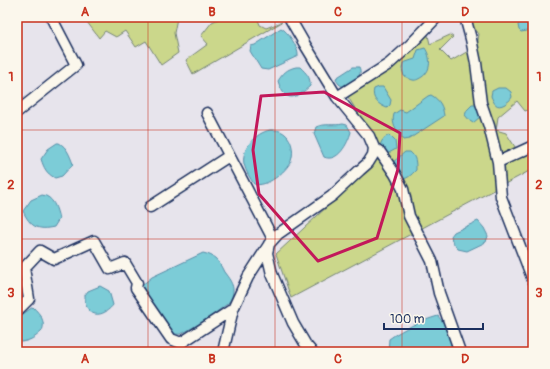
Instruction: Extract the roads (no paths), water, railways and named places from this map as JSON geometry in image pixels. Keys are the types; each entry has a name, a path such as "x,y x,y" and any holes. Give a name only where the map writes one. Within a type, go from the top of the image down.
{"street":[{"path":"17,112 76,65 51,17"},
{"path":"223,352 233,309 248,277 271,241 332,196 368,163 373,155 374,148 370,136 337,97 289,17"},
{"path":"337,97 389,64 437,17"},
{"path":"465,17 475,57 481,103 489,126 498,162 501,197 533,280"},
{"path":"207,113 271,241 267,253 272,274 293,323 312,352"},
{"path":"498,162 533,146"},
{"path":"374,148 380,152 403,189 410,216 432,261 439,293 460,352"},
{"path":"150,208 229,156"},
{"path":"17,311 29,299 24,268 40,251 54,259 94,241 110,269 125,263 137,283 136,288 171,339 181,343 233,309"}],"water":[{"path":"524,17 533,17 533,28 521,32 518,25"},
{"path":"281,28 292,40 297,49 298,56 268,70 261,69 250,51 251,46 255,45"},
{"path":"425,48 430,63 428,71 422,77 415,80 411,80 404,76 402,69 403,63 415,59 418,50"},
{"path":"296,67 300,67 308,75 310,86 300,94 291,97 284,93 278,81 286,72"},
{"path":"353,67 359,67 359,76 345,87 340,85 336,78"},
{"path":"383,87 391,100 390,105 387,108 375,99 373,93 374,89"},
{"path":"498,88 506,88 511,92 512,97 505,104 497,106 491,96 492,91"},
{"path":"431,95 437,99 443,110 444,116 409,139 403,140 394,125 394,114 400,110 406,112"},
{"path":"472,105 475,105 481,112 481,116 473,123 465,115 467,110"},
{"path":"323,125 347,125 351,132 345,146 338,155 329,158 324,157 314,134 316,127"},
{"path":"270,130 280,131 287,136 291,143 293,152 291,161 285,170 275,178 264,184 254,184 248,175 244,164 245,152 247,147 255,138"},
{"path":"389,135 395,141 396,149 387,154 380,151 380,148 382,141"},
{"path":"57,143 66,149 73,164 62,176 55,178 46,170 41,159 48,149"},
{"path":"405,152 410,152 415,158 416,170 407,178 399,179 392,163"},
{"path":"42,195 52,200 56,207 59,219 54,227 39,228 31,224 23,211 31,200"},
{"path":"478,221 488,236 486,242 467,251 458,249 452,241 451,236 454,232"},
{"path":"203,253 214,257 218,262 232,284 232,295 226,305 205,320 184,333 175,334 169,329 141,286 152,277"},
{"path":"100,286 109,291 113,305 101,314 94,314 87,307 85,295 88,291"},
{"path":"33,307 43,321 42,331 33,338 21,342 17,337 17,318"},
{"path":"438,316 449,333 451,347 449,352 388,352 389,339 413,325"}]}
